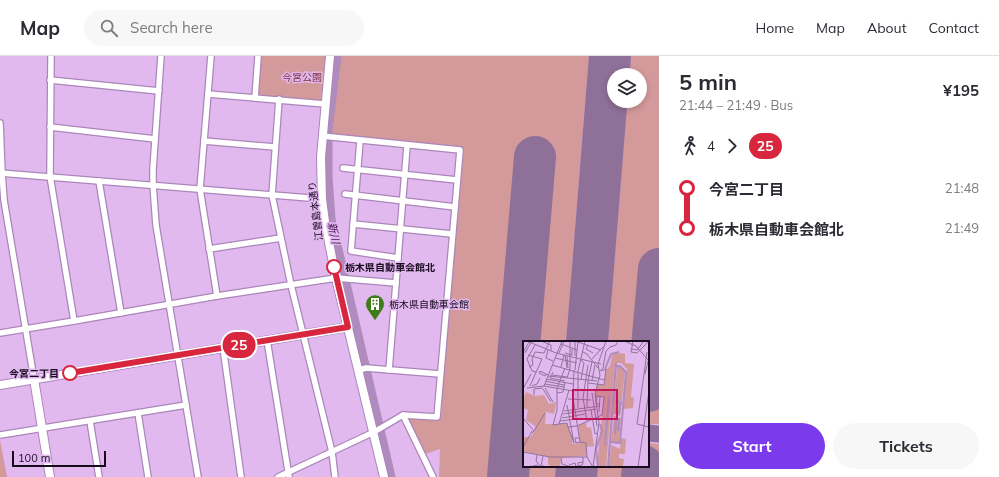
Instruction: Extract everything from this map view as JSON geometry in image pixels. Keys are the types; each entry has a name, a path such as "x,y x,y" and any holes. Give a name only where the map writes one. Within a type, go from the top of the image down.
{"street":[{"path":"51,56 50,176 74,322"},
{"path":"162,56 155,139 153,185 156,225 198,477"},
{"path":"211,56 200,189 217,296"},
{"path":"255,98 258,56"},
{"name":"江曽島本通り","path":"330,56 322,136 322,199 336,278 384,477"},
{"path":"50,80 159,91"},
{"path":"208,94 325,104"},
{"path":"279,100 272,194 291,285 332,452 336,477"},
{"path":"0,123 1,173 4,200 42,429 48,477"},
{"path":"50,127 155,139"},
{"path":"278,477 289,474 403,416 437,417 460,150 407,146 322,136"},
{"path":"204,141 275,147"},
{"path":"360,141 351,252 398,258"},
{"path":"389,370 407,146"},
{"path":"343,168 457,180"},
{"path":"1,173 322,199"},
{"path":"99,181 121,313"},
{"path":"345,194 455,207"},
{"path":"353,224 452,234"},
{"path":"209,249 281,238"},
{"path":"0,333 74,322 217,296 336,278 396,283"},
{"path":"0,384 348,327"},
{"path":"267,340 289,474"},
{"path":"223,347 241,477"},
{"path":"359,370 366,368 440,374"},
{"path":"0,435 186,405"},
{"path":"138,413 148,477"},
{"path":"403,416 433,477"},
{"path":"90,421 99,477"}],"green space":[{"name":"今宮公園","path":"262,56 326,56 321,100 261,96 258,92"},
{"path":"340,56 589,56 566,341 523,341 523,467 556,467 555,477 439,477 440,449 425,454 408,418 441,419 443,379 464,148 334,136 330,133"},
{"path":"631,56 659,56 659,424 649,424 649,341 608,341 626,108 647,108 647,68 630,68"},
{"path":"0,440 7,477 0,477"},
{"path":"649,443 659,444 659,477 597,477 598,467 649,467"}],"waterway":[{"name":"新川","path":"336,56 327,130 327,177 330,219 390,477"}],"taxiway":[{"path":"649,433 659,434"}],"runway":[{"path":"587,341 610,56"},
{"path":"508,477 535,157"},
{"path":"649,380 659,269"},
{"path":"576,477 577,467"},
{"path":"642,477 643,467"}],"bus line":[{"name":"25","path":"70,373 177,354 348,327 334,267"}],"place":[{"name":"栃木県自動車会館北","path":"334,267"},
{"name":"栃木県自動車会館","path":"375,321"},
{"name":"今宮二丁目","path":"70,373"}]}
